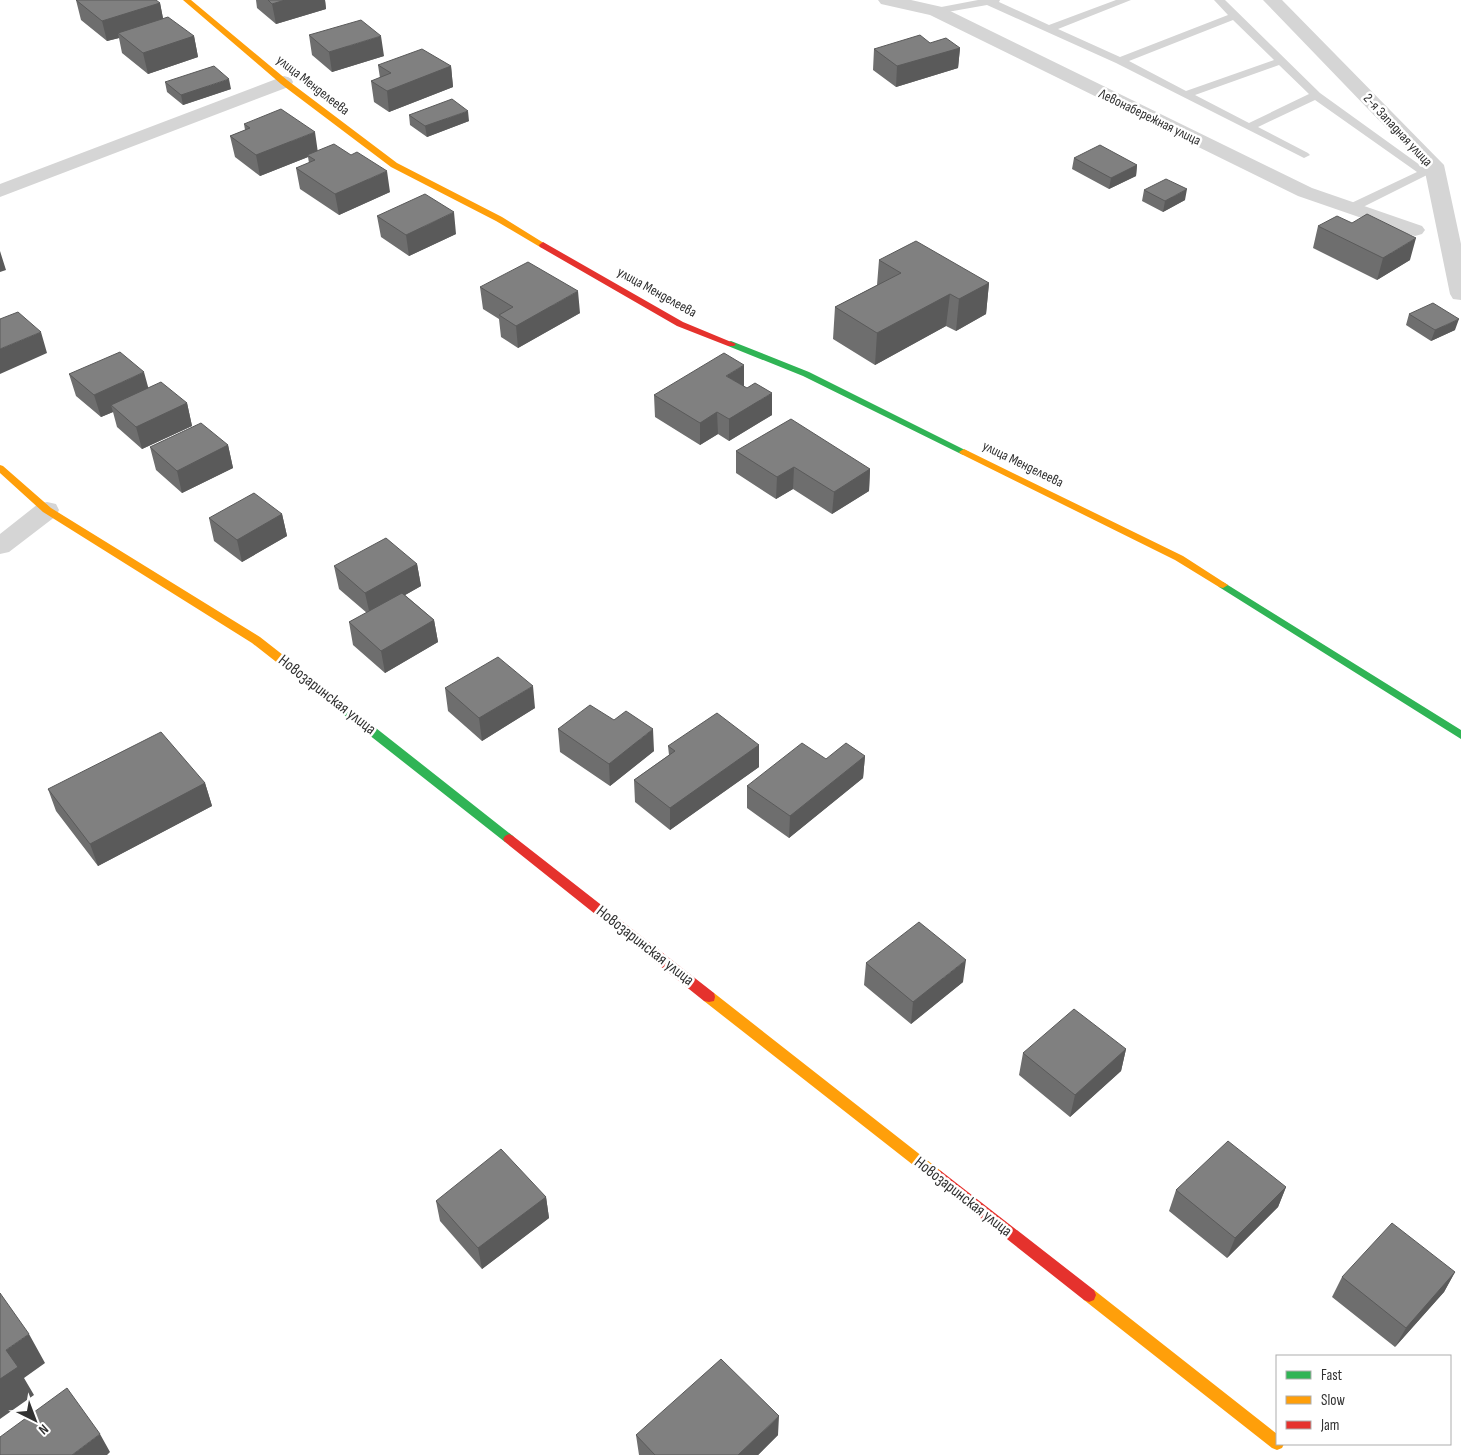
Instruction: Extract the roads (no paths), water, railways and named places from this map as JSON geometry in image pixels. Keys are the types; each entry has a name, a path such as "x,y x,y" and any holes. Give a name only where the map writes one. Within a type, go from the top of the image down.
{"street":[{"name":"улица Менделеева","path":"186,0 284,82 394,165 499,219 680,324 806,374 1180,558 1461,735"},
{"name":"Левонабережная улица","path":"887,0 936,11 1305,192 1349,209 1415,230"},
{"name":"2-я Западная улица","path":"1272,0 1434,165 1461,294"},
{"path":"0,192 284,82"},
{"name":"Новозаринская улица","path":"0,468 47,510 256,640 1276,1442"},
{"path":"0,546 47,510"},
{"name":"Новозаринская улица","path":"1279,1445 1292,1455"}],"lane":[{"path":"1051,28 1126,0"},
{"path":"1219,0 1316,94 1425,173 1349,209"},
{"path":"936,11 993,1 1187,94 1304,155"},
{"path":"1120,61 1236,16"},
{"path":"1187,94 1281,61"},
{"path":"1251,126 1316,94"}]}
